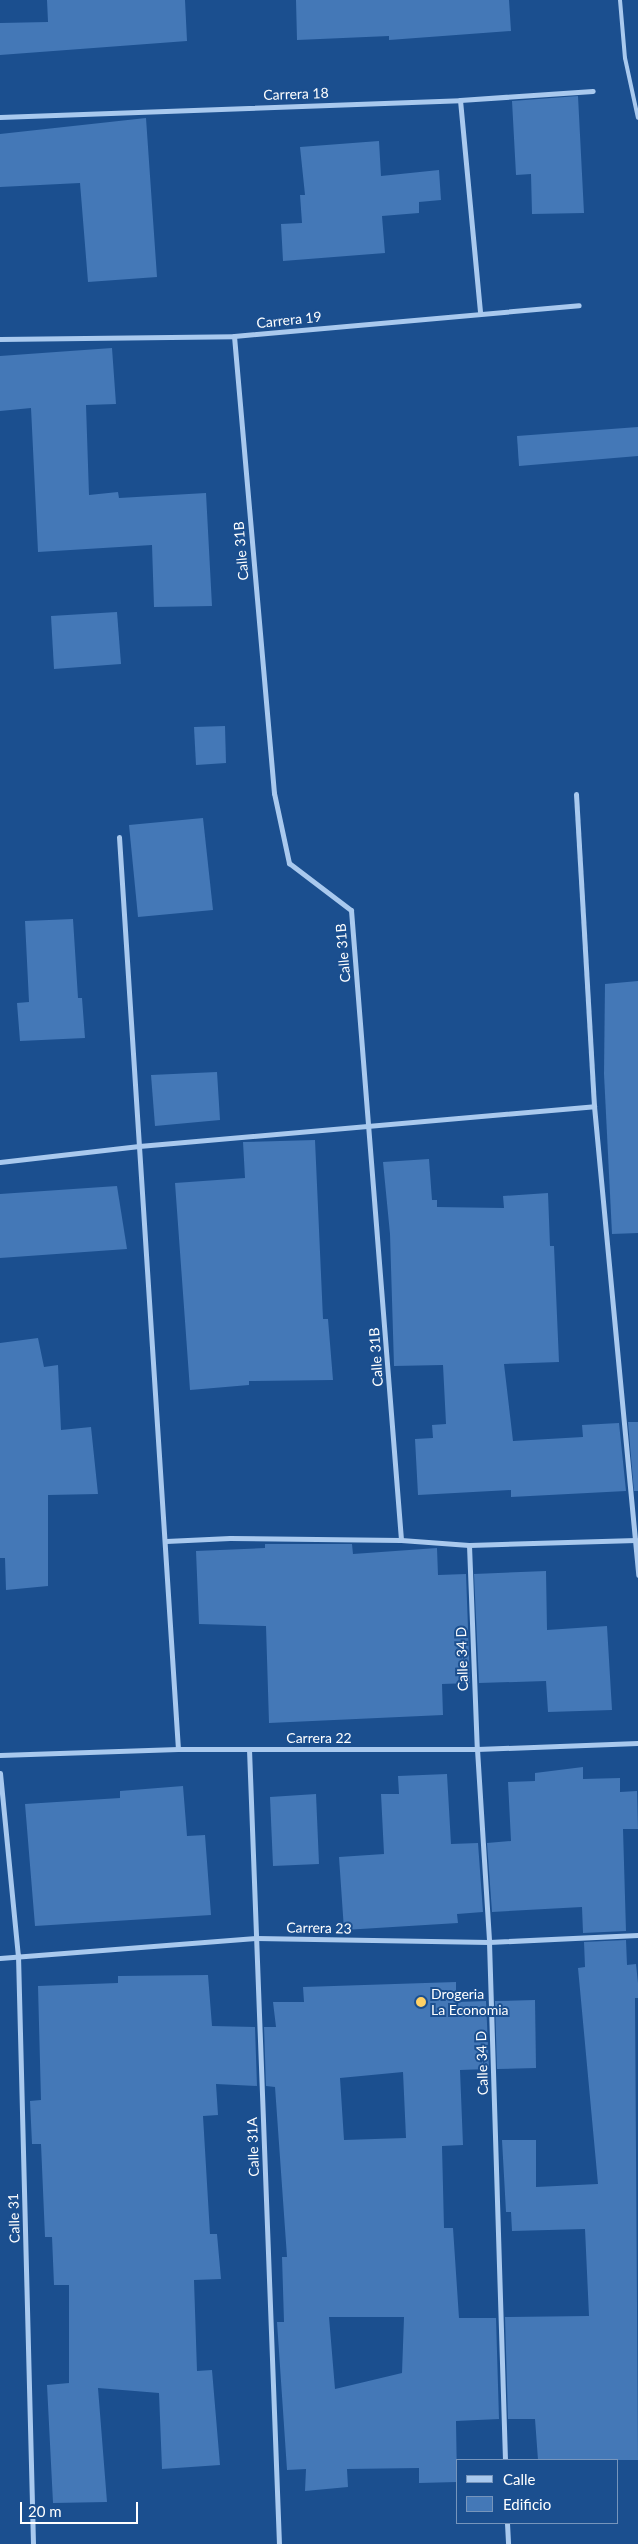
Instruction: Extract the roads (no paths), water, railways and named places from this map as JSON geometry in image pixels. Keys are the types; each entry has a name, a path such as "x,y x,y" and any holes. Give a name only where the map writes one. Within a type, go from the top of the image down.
{"street":[{"name":"Carrera 18","path":"0,117 460,100 593,91"},
{"path":"460,100 480,312"},
{"name":"Carrera 19","path":"0,339 234,336 480,312 579,305"},
{"name":"Calle 31B","path":"234,336 274,793 289,863 351,910 401,1540"},
{"path":"576,794 594,1106 638,1575"},
{"path":"119,837 178,1749"},
{"path":"0,1162 139,1146 594,1106"},
{"path":"166,1541 230,1538 401,1540 469,1545 636,1540"},
{"name":"Calle 34 D","path":"469,1545 477,1749 489,1942 505,2459"},
{"name":"Carrera 22","path":"0,1755 178,1749 477,1749 638,1743"},
{"name":"Calle 31A","path":"249,1749 279,2544"},
{"name":"Calle 31","path":"0,1773 18,1955 34,2544"},
{"name":"Carrera 23","path":"0,1958 18,1955 256,1938 489,1942 638,1935"},
{"path":"507,2524 508,2544"}],"lane":[{"path":"620,0 625,58 638,118"}],"place":[{"name":"Drogeria La Economia","path":"421,2002"}]}
